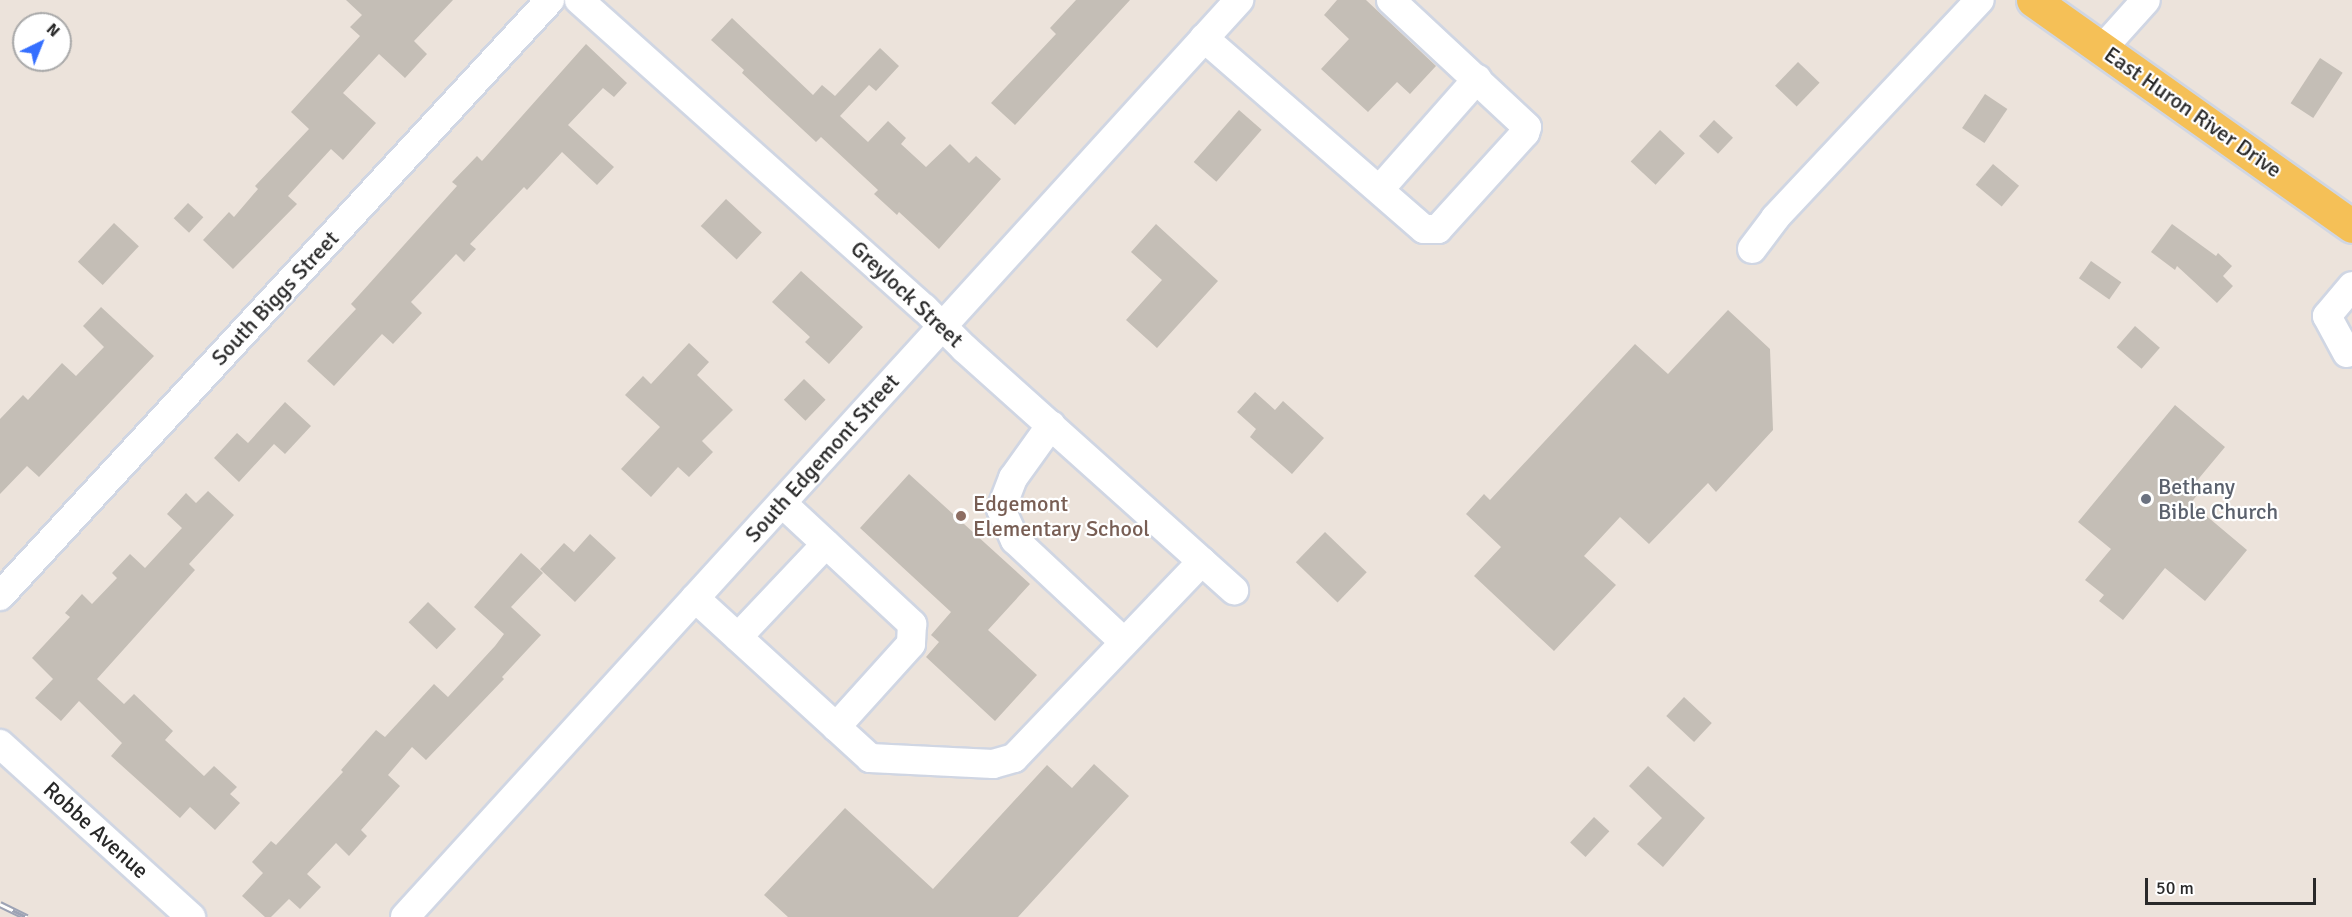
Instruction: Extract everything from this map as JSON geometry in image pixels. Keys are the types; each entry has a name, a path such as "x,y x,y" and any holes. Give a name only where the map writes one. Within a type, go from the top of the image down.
{"main road":[{"name":"East Huron River Drive","path":"2032,0 2352,226"}],"street":[{"name":"South Biggs Street","path":"0,596 550,0"},
{"name":"Greylock Street","path":"579,0 1234,590"},
{"name":"South Edgemont Street","path":"405,917 1239,0"},
{"path":"1204,38 1424,228 1438,229 1525,133 1527,127 1391,0"},
{"path":"1752,249 1775,218 1980,0"},
{"path":"2103,48 2146,0"},
{"path":"1380,189 1477,79"},
{"path":"2347,353 2328,316 2352,286"},
{"path":"1051,425 1013,478 1001,509 1015,540 1124,642"},
{"path":"782,503 912,624 911,644 836,727"},
{"path":"738,638 826,544"},
{"path":"695,598 870,758 993,764 1014,758 1202,561"},
{"name":"Robbe Avenue","path":"0,744 191,917"}],"building":[{"path":"346,0 453,0 414,41 427,54 405,78 379,54 343,93 376,123 343,160 331,149 288,196 297,204 233,269 203,240 229,212 234,217 258,189 255,186 309,129 291,112 360,36 350,27 362,15"},
{"path":"1076,0 1130,0 1015,125 991,103 1056,34 1050,28"},
{"path":"1337,0 1366,0 1436,66 1410,94 1397,82 1368,112 1321,69 1349,39 1324,15"},
{"path":"732,18 813,95 822,85 835,96 880,48 899,66 876,91 869,85 840,116 868,142 888,121 906,138 901,144 926,167 950,144 969,163 976,156 1001,179 939,249 899,212 897,215 874,194 878,190 821,137 816,142 742,73 744,70 711,40"},
{"path":"586,44 627,83 614,97 603,88 568,125 614,167 597,185 562,152 527,190 524,187 470,244 476,249 464,262 456,254 411,302 422,313 393,344 382,334 334,386 307,361 356,309 351,304 457,186 452,182 477,156 482,161"},
{"path":"2320,58 2343,73 2313,118 2291,103"},
{"path":"1798,62 1820,83 1797,107 1775,86"},
{"path":"1985,94 2007,109 1984,143 1962,128"},
{"path":"1239,110 1262,130 1216,182 1194,162"},
{"path":"1714,120 1733,138 1718,154 1699,136"},
{"path":"1660,130 1685,153 1656,185 1631,161"},
{"path":"1993,164 2019,186 2002,207 1976,185"},
{"path":"726,199 762,232 737,259 701,226"},
{"path":"188,203 203,217 189,233 174,218"},
{"path":"114,223 139,246 103,285 78,262"},
{"path":"1156,224 1218,281 1157,348 1126,320 1162,280 1131,252"},
{"path":"2172,224 2216,256 2218,253 2232,266 2223,276 2233,286 2217,303 2177,266 2175,270 2151,252"},
{"path":"2091,261 2121,282 2109,299 2079,278"},
{"path":"801,271 863,327 829,364 805,342 810,337 772,302"},
{"path":"101,307 154,356 39,477 27,466 0,494 0,419 23,395 28,400 62,363 76,376 104,347 83,326"},
{"path":"1728,310 1770,349 1773,430 1716,492 1708,483 1649,544 1620,517 1584,556 1616,585 1554,651 1474,576 1501,547 1466,514 1484,494 1490,500 1635,344 1668,374"},
{"path":"2135,326 2160,348 2142,369 2117,347"},
{"path":"689,343 709,362 697,375 733,410 702,441 713,452 689,477 678,467 651,497 621,469 660,427 625,395 643,376 651,384"},
{"path":"804,379 826,400 805,421 784,400"},
{"path":"1255,392 1275,410 1283,401 1324,438 1292,474 1250,437 1256,429 1237,412"},
{"path":"285,402 311,426 285,454 274,444 239,482 214,458 237,433 248,443"},
{"name":"Bethany Bible Church","path":"2175,405 2225,447 2190,489 2197,495 2191,503 2247,550 2205,601 2165,568 2123,620 2099,601 2104,595 2085,580 2111,549 2078,522"},
{"path":"909,474 1030,584 988,630 1037,675 995,721 926,657 939,642 931,635 951,612 860,528"},
{"path":"208,491 234,515 189,564 195,570 97,679 124,704 134,694 173,731 165,740 204,776 214,766 237,787 230,794 240,803 215,830 190,807 180,818 111,756 122,743 79,701 61,721 35,698 53,679 32,658 70,617 65,613 82,594 92,604 117,578 112,573 130,554 145,568 182,528 167,514 186,493 196,503"},
{"path":"1325,532 1367,572 1338,603 1296,562"},
{"path":"590,534 616,558 575,602 540,569 564,543 574,552"},
{"path":"521,553 543,573 511,607 541,635 502,677 504,679 426,760 412,747 388,775 400,786 361,830 367,836 349,856 336,843 307,874 321,887 300,909 289,899 271,917 265,917 242,896 263,873 252,862 271,841 276,845 343,772 341,770 376,730 385,737 434,684 448,697 495,646 504,634 474,607"},
{"path":"428,602 456,629 437,649 409,622"},
{"path":"1684,697 1712,723 1694,742 1666,716"},
{"path":"1094,764 1129,796 1018,917 788,917 764,895 845,808 933,889 1047,765 1072,788"},
{"path":"1648,766 1705,818 1663,867 1637,844 1662,818 1629,786"},
{"path":"1594,817 1609,831 1585,857 1570,843"}],"railway":[{"path":"0,904 27,917"}],"place":[{"name":"Bethany Bible Church","path":"2146,499"},
{"name":"Edgemont Elementary School","path":"961,516"}]}
